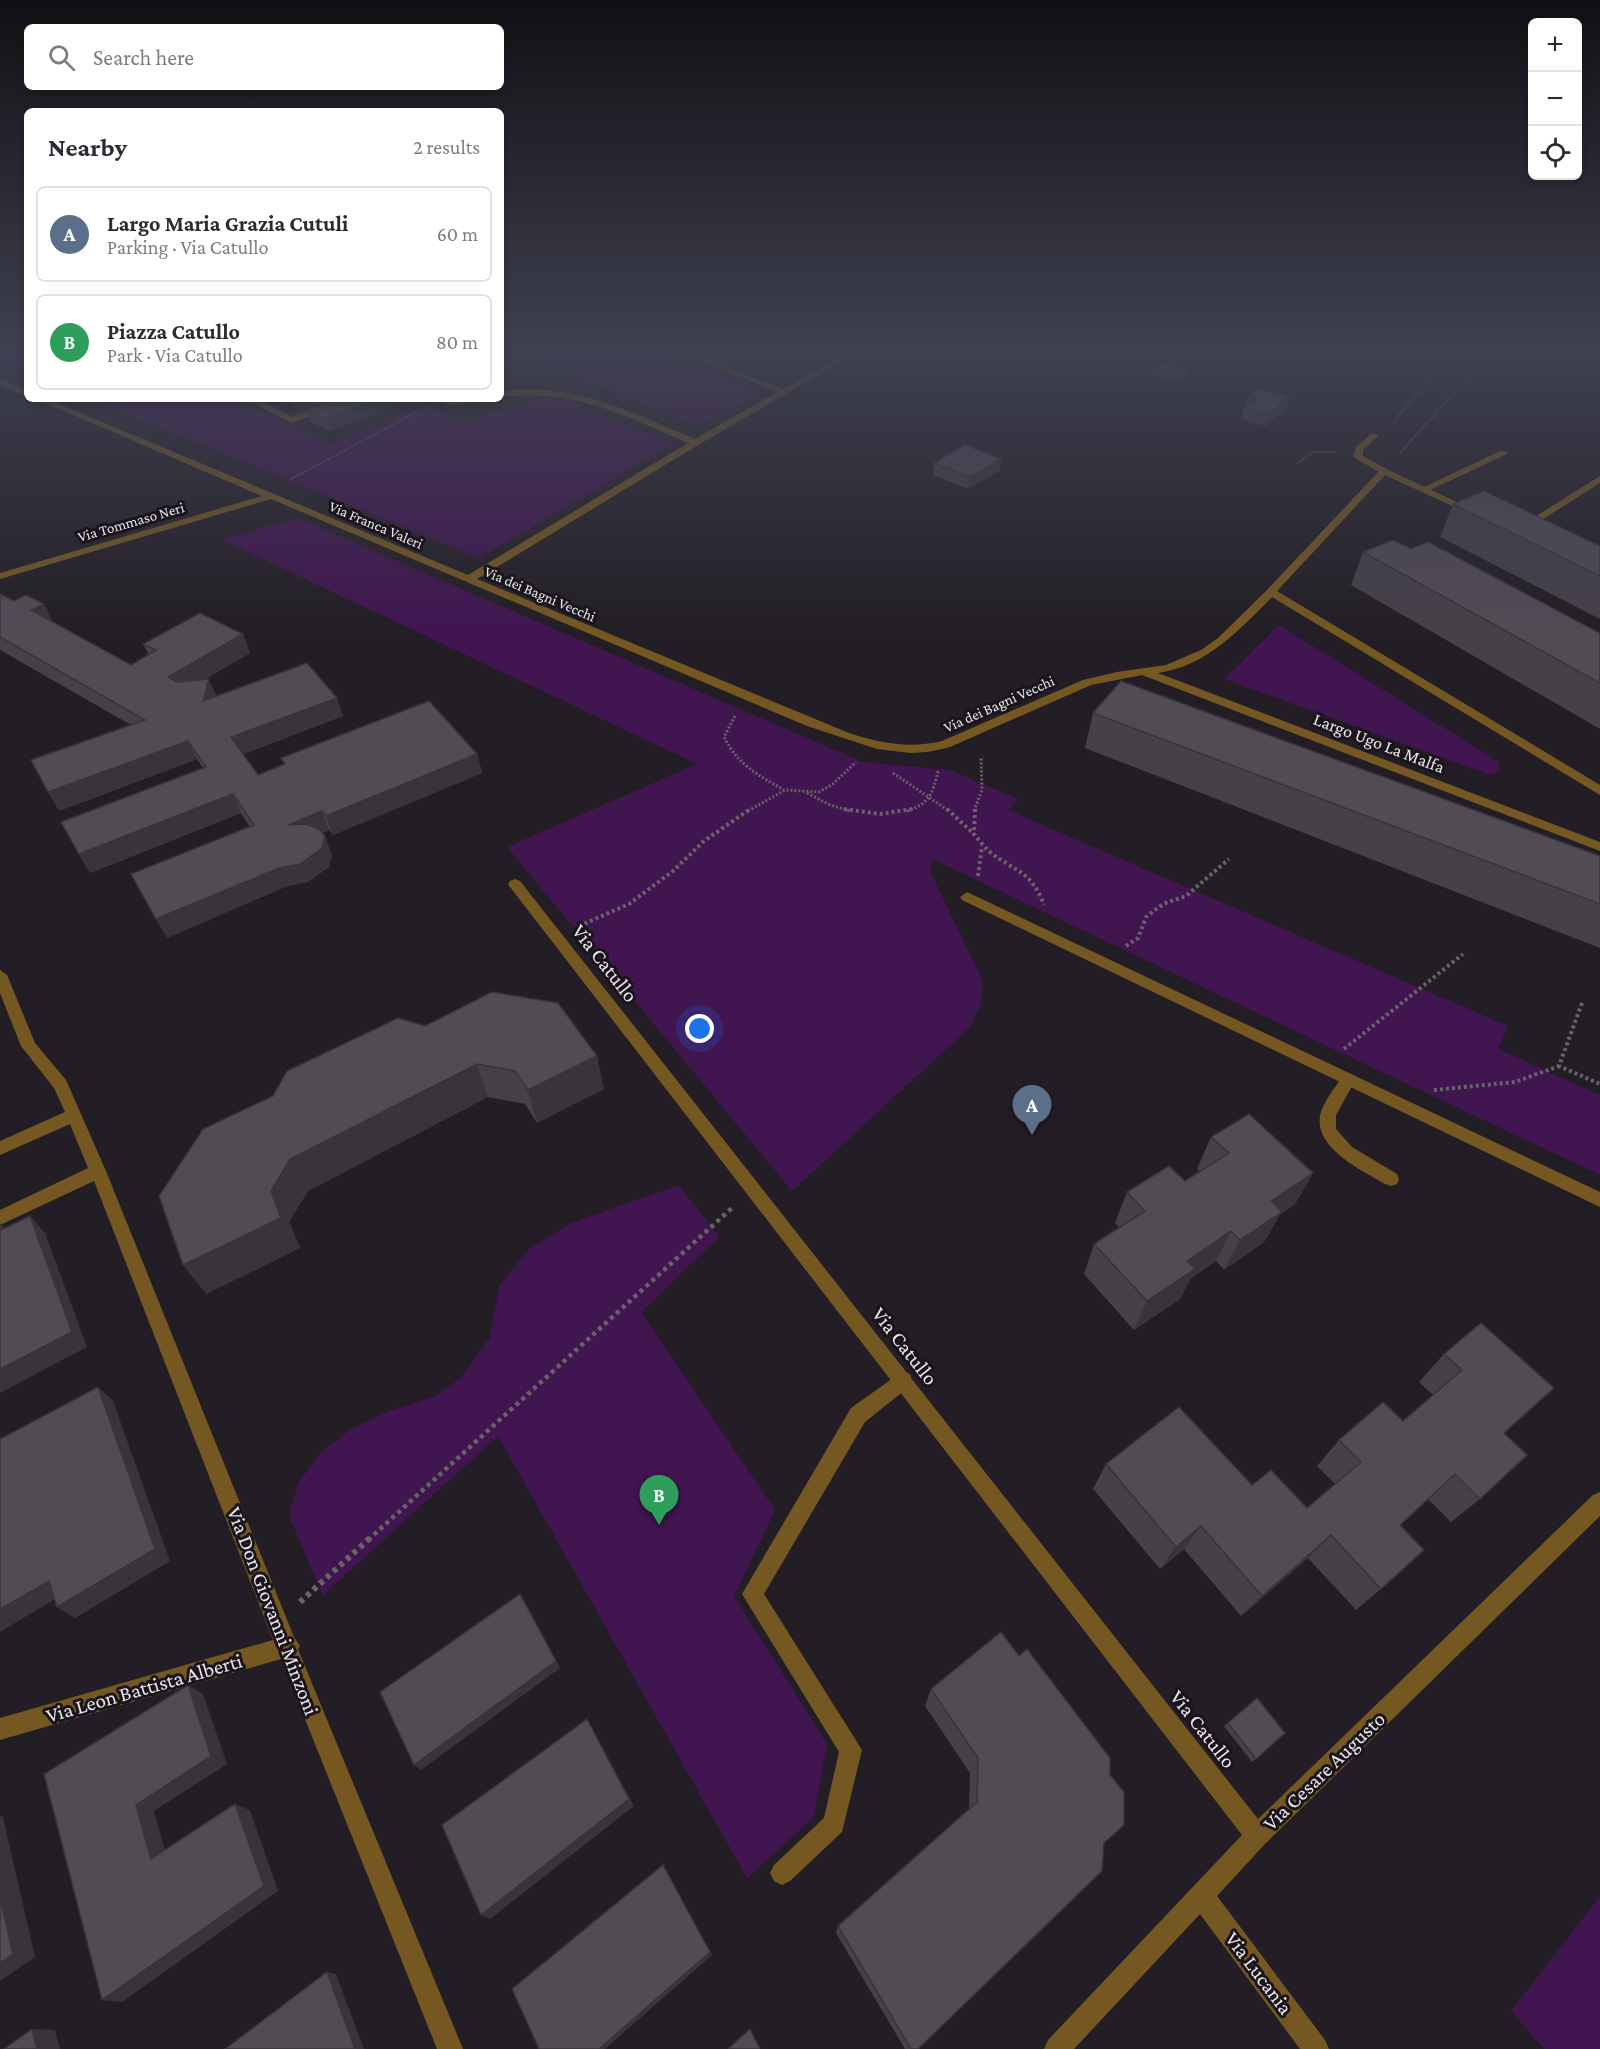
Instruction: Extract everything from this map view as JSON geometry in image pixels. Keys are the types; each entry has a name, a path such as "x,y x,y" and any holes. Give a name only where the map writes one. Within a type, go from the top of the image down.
{"street":[{"name":"Via Franca Valeri","path":"144,444 468,580"},
{"path":"468,580 694,444"},
{"path":"1365,444 1359,449 1358,457 1485,518"},
{"path":"1425,489 1502,453"},
{"name":"Via dei Bagni Vecchi","path":"468,580 874,746 911,750 946,744 1087,682 1178,665 1205,652 1222,640 1271,592 1384,471"},
{"path":"1525,538 1515,532 1600,479"},
{"name":"Via Tommaso Neri","path":"0,576 266,496"},
{"path":"1271,592 1600,790"},
{"name":"Largo Ugo La Malfa","path":"1145,672 1600,847"},
{"name":"Via Catullo","path":"515,884 1257,1836"},
{"path":"967,897 1600,1200"},
{"name":"Via Don Giovanni Minzoni","path":"0,975 29,1046 60,1084 98,1171 289,1646 307,1698 450,2049"},
{"path":"1348,1079 1328,1115 1328,1131 1346,1152 1391,1179"},
{"path":"0,1148 74,1115"},
{"path":"0,1218 98,1171"},
{"path":"782,1873 834,1824 850,1750 752,1594 858,1415 903,1380"},
{"name":"Via Cesare Augusto","path":"1057,2049 1257,1836 1600,1502"},
{"name":"Via Leon Battista Alberti","path":"0,1729 289,1646"},
{"name":"Via Lucania","path":"1202,1896 1317,2049"}],"path":[{"path":"266,496 361,444"},
{"path":"1384,471 1408,444"},
{"path":"1298,463 1314,452 1327,450 1358,457"},
{"path":"736,691 735,716 724,737 730,753 745,767 785,790 819,792 833,784 874,746 882,765 947,808 990,852 1017,868 1038,889 1047,912 1046,935"},
{"path":"806,793 828,806 854,813 882,815 915,809 931,798 946,744"},
{"path":"974,834 973,814 982,790 981,758"},
{"path":"556,936 629,904 673,871 704,841 760,802 785,790"},
{"path":"1104,963 1138,938 1146,917 1163,904 1186,896 1229,859"},
{"path":"1323,1066 1463,954"},
{"path":"1559,1066 1582,1003"},
{"path":"1382,1095 1515,1082 1559,1066 1600,1084"},
{"path":"279,1622 753,1188"}],"shaded area":[{"path":"200,444 673,444 479,558"},
{"path":"297,518 863,762 950,770 1018,799 1008,810 1508,1026 1498,1049 1600,1095 1600,1175 932,859 931,873 983,982 981,1004 969,1028 792,1191 507,847 697,764 222,540"},
{"path":"1279,625 1499,762 1500,772 1490,775 1224,679"},
{"path":"679,1185 719,1237 641,1312 775,1510 734,1596 827,1744 814,1817 747,1878 498,1436 323,1595 289,1516 298,1483 322,1451 351,1429 386,1412 433,1397 461,1378 490,1337 499,1286 529,1249 571,1223"},
{"path":"1600,1896 1600,2049 1544,2049 1511,2011"}],"building":[{"path":"965,445 1001,459 970,477 934,463"},
{"path":"1484,491 1600,546 1600,576 1453,504"},
{"path":"1393,540 1411,549 1428,542 1600,633 1600,683 1363,552"},
{"path":"0,594 14,601 26,595 44,604 31,610 131,665 156,650 143,644 200,613 243,634 168,677 177,682 209,679 203,701 307,663 337,698 231,737 258,775 285,764 281,758 429,701 477,754 326,816 322,811 288,825 306,824 319,829 325,836 322,848 300,864 279,868 156,919 131,874 254,825 233,794 79,854 61,822 206,767 188,741 48,792 31,760 145,720 0,637"},
{"path":"1121,681 1600,856 1600,904 1093,713"},
{"path":"492,992 558,1003 597,1056 528,1090 515,1071 477,1064 290,1159 271,1191 281,1218 183,1265 159,1196 203,1129 273,1096 287,1071 398,1018 425,1026"},
{"path":"1249,1114 1313,1173 1271,1201 1282,1212 1240,1240 1231,1231 1187,1261 1195,1269 1147,1301 1094,1244 1145,1211 1127,1192 1169,1166 1185,1181 1229,1153 1211,1137"},
{"path":"30,1216 72,1332 0,1369 0,1226 1,1230"},
{"path":"1481,1323 1554,1388 1504,1433 1527,1455 1480,1499 1455,1474 1400,1525 1424,1550 1381,1589 1331,1535 1262,1596 1201,1526 1176,1547 1106,1464 1179,1407 1252,1485 1271,1470 1307,1508 1361,1462 1339,1440 1383,1402 1403,1421 1462,1370 1444,1354"},
{"path":"98,1387 155,1549 57,1607 49,1581 0,1609 0,1439"},
{"path":"520,1594 556,1661 414,1765 380,1692"},
{"path":"1001,1632 1019,1656 1027,1649 1110,1758 1110,1775 1124,1792 1124,1825 1104,1843 1102,1871 918,2049 911,2049 838,1926 977,1802 978,1758 931,1689"},
{"path":"188,1685 211,1756 136,1805 151,1859 235,1804 264,1886 102,2000 44,1774"},
{"path":"1257,1698 1285,1733 1256,1759 1228,1723"},
{"path":"587,1719 629,1799 481,1915 442,1825"},
{"path":"663,1865 710,1952 599,2049 539,2049 512,1989"},
{"path":"0,1897 13,1954 0,1963"},
{"path":"327,1972 355,2049 225,2049"},
{"path":"32,2029 37,2049 4,2049"},
{"path":"750,2029 760,2049 728,2049"}],"place":[{"name":"Largo Maria Grazia Cutuli","path":"1032,1135"},
{"name":"Piazza Catullo","path":"659,1525"}]}
